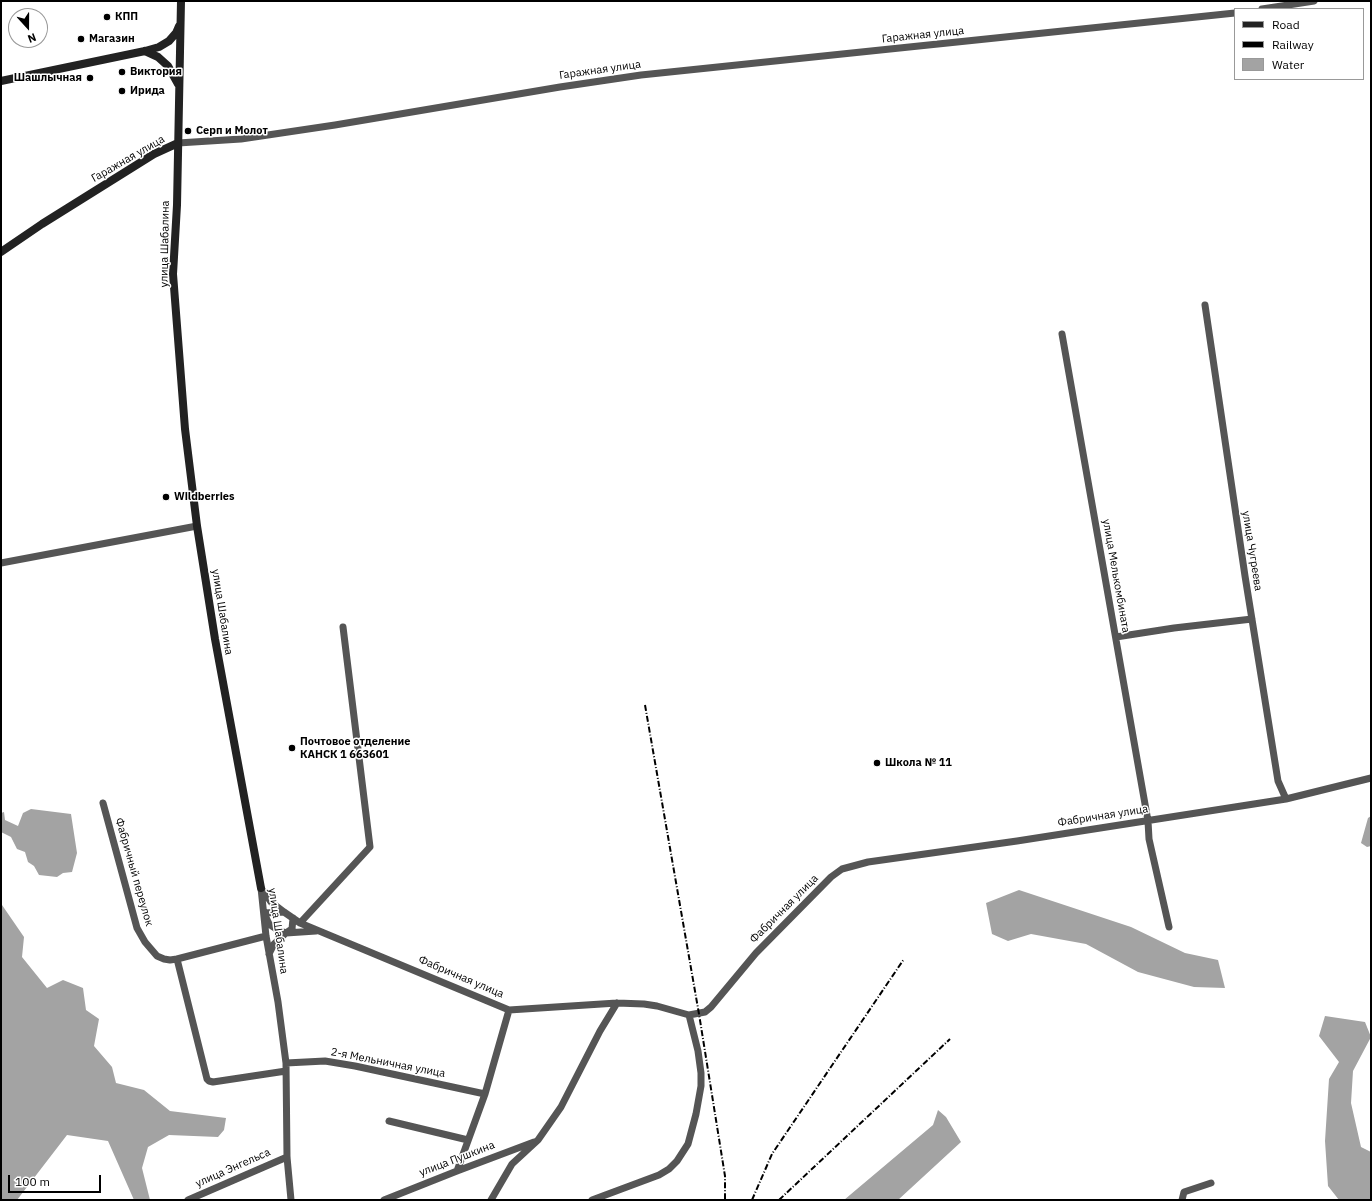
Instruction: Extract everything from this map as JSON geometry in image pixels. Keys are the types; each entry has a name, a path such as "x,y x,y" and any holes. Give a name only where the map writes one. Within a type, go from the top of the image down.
{"street":[{"name":"улица Шабалина","path":"181,1 173,274 186,429 197,526 261,888 266,936 278,1002 286,1063 287,1157 291,1200"},
{"path":"1268,8 1314,1"},
{"name":"Гаражная улица","path":"1,252 42,224 148,158 178,143 241,139 641,75 1234,13"},
{"path":"1,81 159,47 169,41 176,33 180,23"},
{"path":"144,51 158,57 168,66 179,89"},
{"name":"улица Чугреева","path":"1205,305 1278,781 1286,799"},
{"name":"улица Мелькомбината","path":"1062,334 1148,821 1149,839 1169,927"},
{"path":"1,563 197,526"},
{"path":"1116,637 1174,628 1252,619"},
{"path":"300,923 370,847 343,627"},
{"name":"Фабричная улица","path":"261,888 271,902 300,923 509,1010 617,1003 657,1006 689,1015 705,1012 711,1007 756,953 831,877 842,869 874,861 1148,821 1286,799 1371,778"},
{"name":"Фабричный переулок","path":"103,803 137,928 145,942 157,956 170,960 176,959"},
{"path":"284,912 264,913 269,924 286,933 320,931"},
{"path":"269,954 274,944 292,928 293,918"},
{"path":"266,936 176,959 207,1079 213,1082 286,1071"},
{"path":"491,1200 512,1164 538,1140 561,1107 600,1031 617,1003"},
{"path":"457,1170 485,1094 509,1010"},
{"path":"592,1200 669,1170 688,1144 696,1114 701,1086 698,1051 689,1015"},
{"name":"2-я Мельничная улица","path":"286,1063 325,1061 485,1094"},
{"path":"389,1121 468,1140"},
{"name":"улица Пушкина","path":"384,1200 457,1170 538,1140"},
{"name":"улица Энгельса","path":"188,1200 287,1157"},
{"path":"1182,1200 1184,1192 1211,1183"}],"water":[{"path":"31,809 71,814 77,853 72,872 63,873 57,877 39,875 34,866 28,862 25,852 17,849 11,837 1,832 1,813 4,812 5,820 18,826 23,813"},
{"path":"1371,816 1371,846 1367,847 1361,843 1368,818"},
{"path":"1019,890 1131,927 1185,953 1218,960 1225,988 1194,987 1138,972 1086,944 1031,934 1008,941 992,934 986,903"},
{"path":"1,905 24,937 22,957 47,988 63,980 83,988 86,1010 99,1019 94,1046 112,1067 116,1083 144,1090 170,1111 226,1118 224,1130 218,1137 169,1135 148,1147 142,1168 150,1200 134,1200 108,1141 67,1135 17,1200 1,1200"},
{"path":"1325,1016 1365,1022 1371,1037 1353,1071 1351,1103 1361,1147 1371,1152 1371,1200 1339,1200 1328,1186 1325,1141 1329,1079 1339,1062 1319,1036"},
{"path":"938,1110 946,1117 961,1142 898,1200 844,1200 933,1125"}],"railway":[{"path":"645,705 699,1014 725,1176 725,1200"},
{"path":"752,1200 772,1154 904,959"},
{"path":"779,1200 950,1039"}],"place":[{"name":"КПП","path":"107,17"},
{"name":"Магазин","path":"81,39"},
{"name":"Виктория","path":"122,72"},
{"name":"Шашлычная","path":"90,78"},
{"name":"Ирида","path":"122,91"},
{"name":"Серп и Молот","path":"188,131"},
{"name":"Wildberries","path":"166,497"},
{"name":"Почтовое отделение КАНСК 1 663601","path":"292,748"},
{"name":"Школа № 11","path":"877,763"}]}
